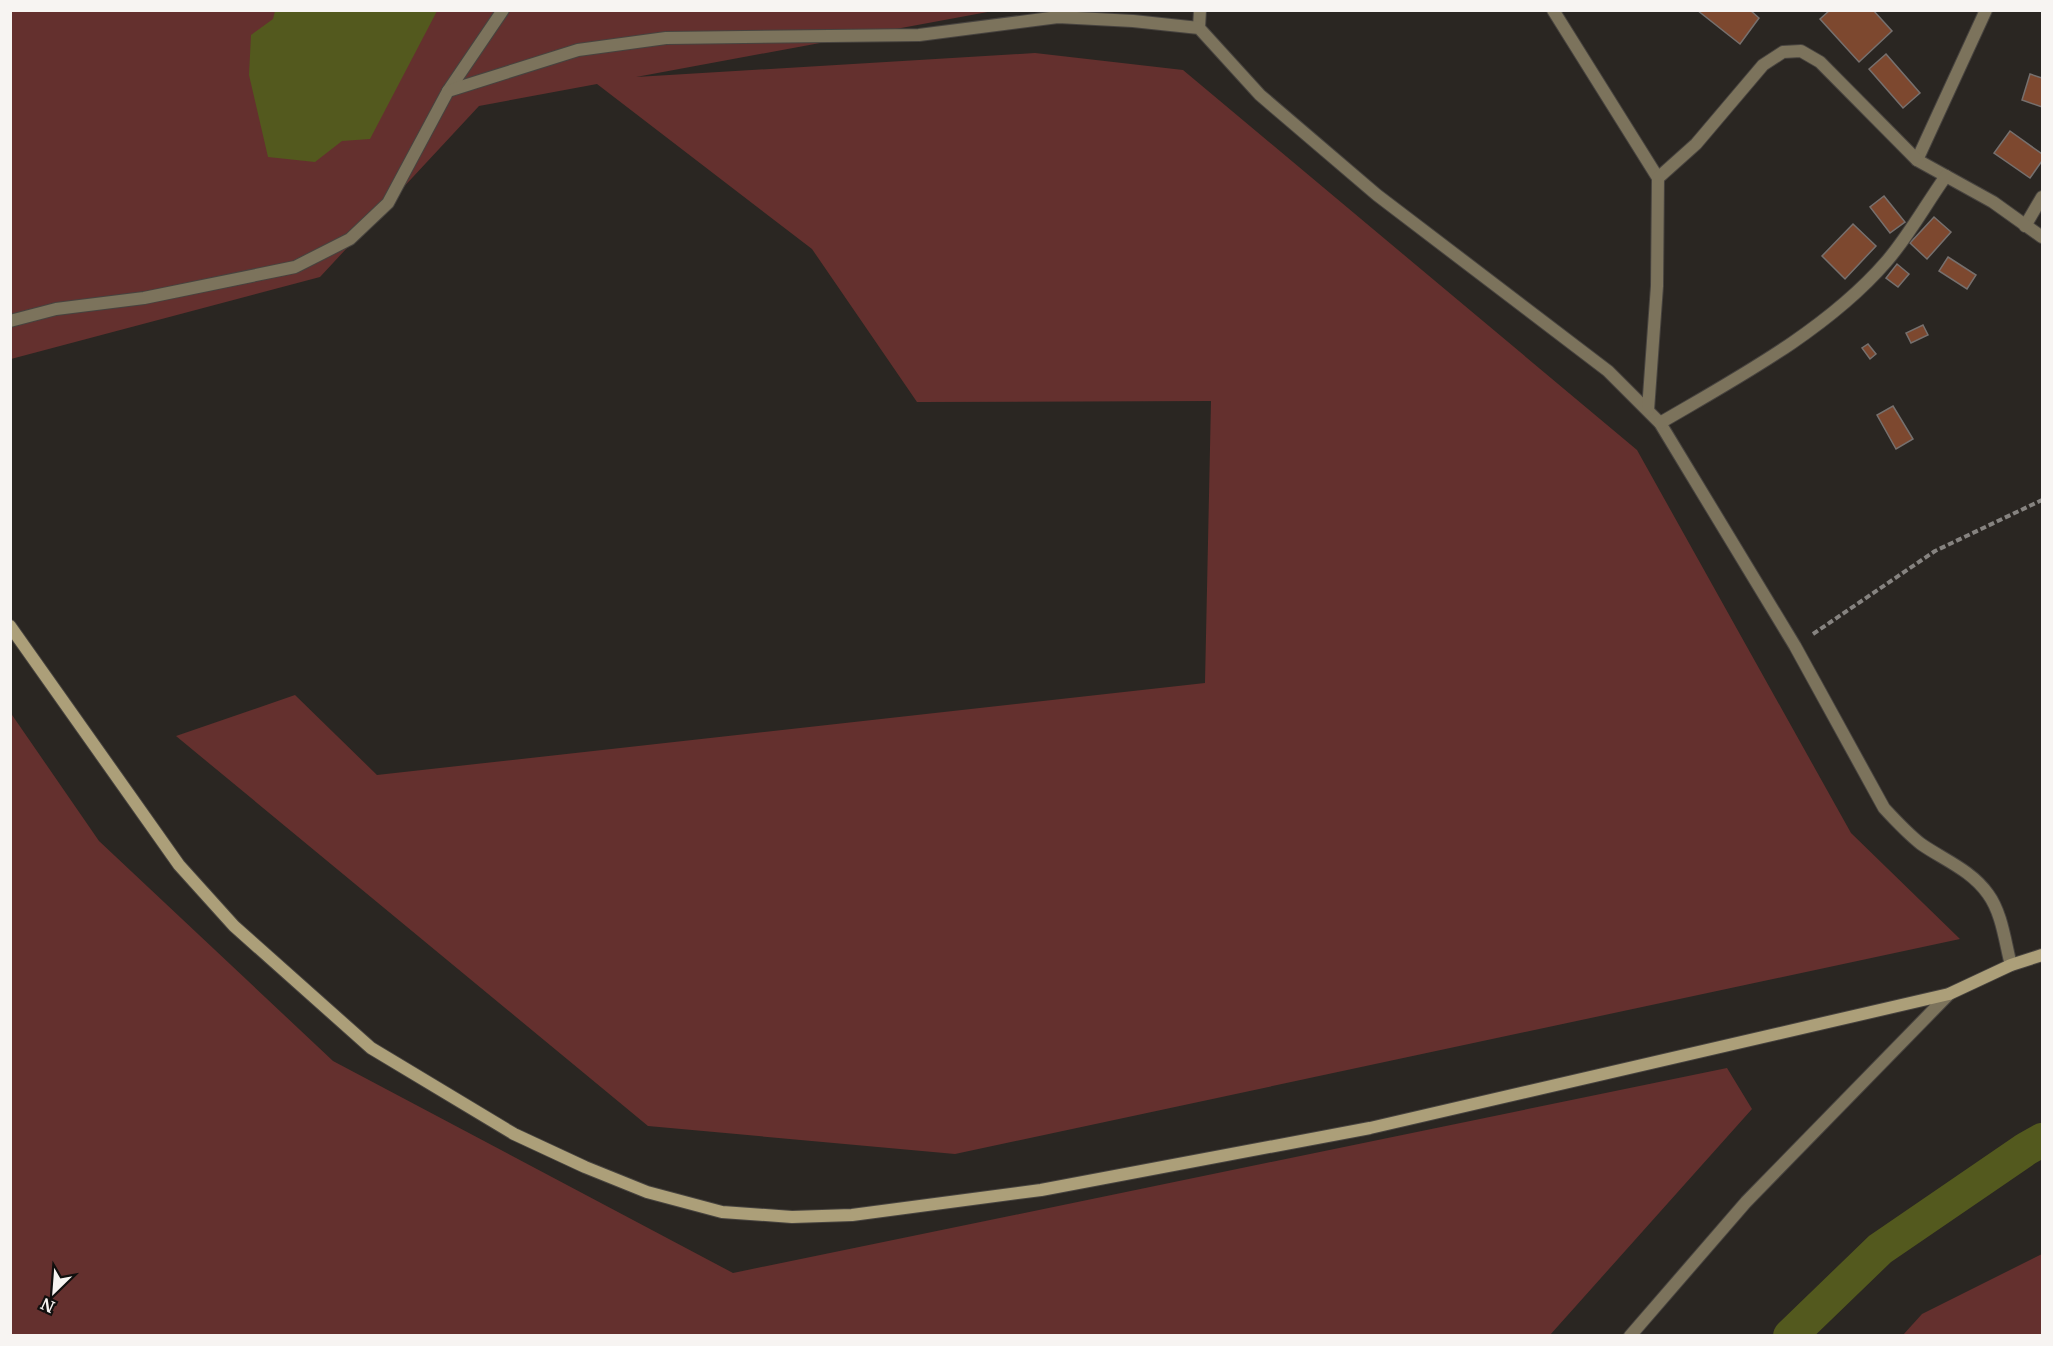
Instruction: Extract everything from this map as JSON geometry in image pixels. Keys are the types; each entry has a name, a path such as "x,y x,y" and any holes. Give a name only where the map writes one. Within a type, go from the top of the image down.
{"street":[{"path":"10,321 56,309 144,298 295,267 350,239 388,203 448,91 503,10"},
{"path":"1199,28 1200,10"},
{"path":"1553,10 1658,178 1657,286 1647,411"},
{"path":"1917,159 1986,10"},
{"path":"448,91 578,50 666,38 920,35 1055,14 1199,28 1260,95 1377,195 1608,371 1660,423 1795,646 1884,808 1901,827 1923,845 1953,861 1988,893 1998,914 2011,965"},
{"path":"1658,178 1696,144 1763,65 1783,52 1801,51 1821,62 1917,159 1993,202 2043,237"},
{"path":"1660,423 1727,384 1825,319 1886,262 1946,176"},
{"path":"2025,226 2043,197"},
{"path":"10,626 179,866 234,926 306,993 371,1048 514,1134 585,1167 647,1192 722,1212 792,1216 852,1215 1041,1190 1370,1128 1949,994 2011,965 2043,955"},
{"path":"1630,1335 1746,1202 1949,994"}],"path":[{"path":"1795,646 1935,551 2043,500"}],"shaded area":[{"path":"275,10 437,11 370,139 342,141 315,162 268,157 249,75 251,35 273,19"},
{"path":"11,11 993,11 636,77 1035,53 1183,70 1637,450 1851,833 1960,939 955,1154 648,1126 176,736 295,695 377,775 1205,683 1211,401 917,402 812,249 597,84 479,106 320,277 11,359"},
{"path":"10,712 99,841 333,1061 733,1273 1727,1068 1752,1109 1550,1335 11,1335"},
{"path":"2042,1254 2042,1335 1903,1335 1922,1314"}],"building":[{"path":"1697,10 1750,10 1759,18 1740,44"},
{"path":"1830,10 1873,10 1892,31 1859,62 1820,19"},
{"path":"1886,54 1920,93 1903,108 1869,69"},
{"path":"2030,74 2042,78 2042,107 2022,100"},
{"path":"2010,131 2042,154 2042,161 2030,178 1994,153"},
{"path":"1884,196 1905,222 1890,233 1870,207"},
{"path":"1934,217 1951,232 1927,259 1910,243"},
{"path":"1853,224 1876,246 1845,279 1822,256"},
{"path":"1948,257 1976,275 1967,289 1939,271"},
{"path":"1897,264 1909,274 1898,287 1886,278"},
{"path":"1923,325 1928,335 1911,343 1906,333"},
{"path":"1868,344 1876,354 1870,359 1862,348"},
{"path":"1893,406 1913,439 1896,449 1877,415"}],"waterway":[{"path":"1790,1336 1880,1249 2042,1140"}]}
